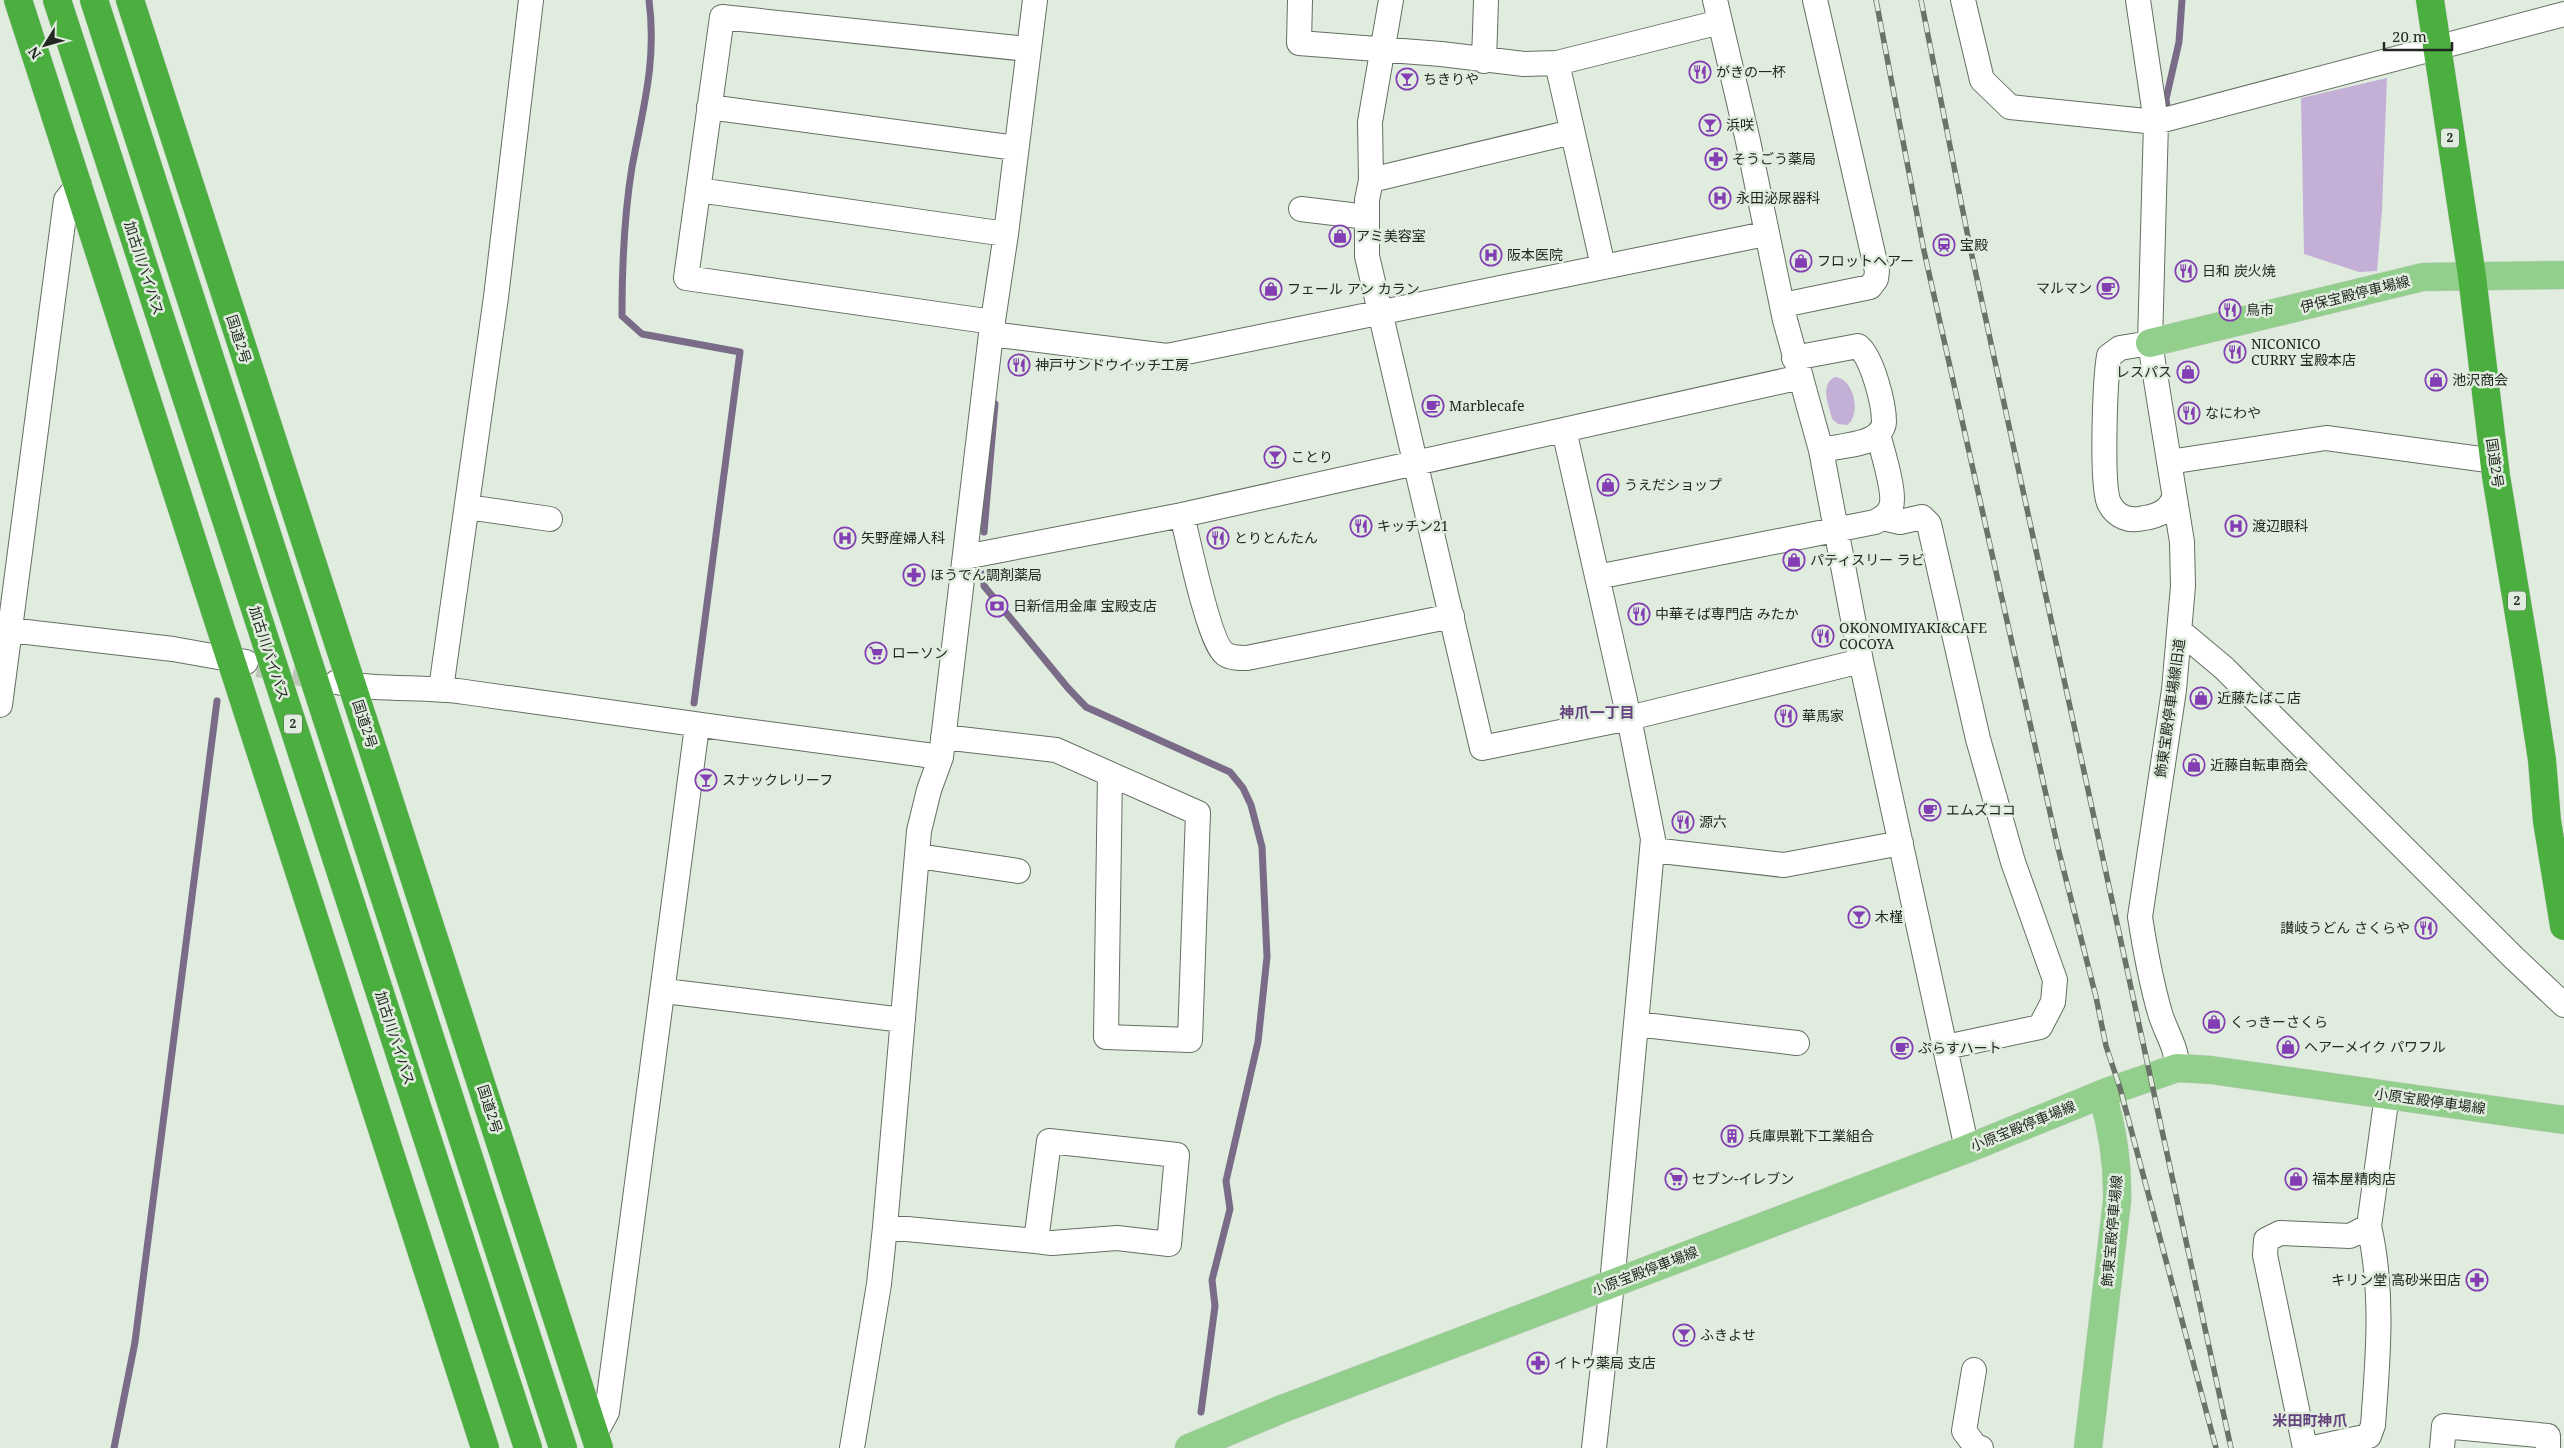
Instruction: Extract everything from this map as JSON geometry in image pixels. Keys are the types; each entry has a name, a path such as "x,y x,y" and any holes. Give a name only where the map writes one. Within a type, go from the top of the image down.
{"highway":[{"path":"18,0 238,661 486,1448"},
{"name":"加古川バイパス","path":"57,0 528,1448"},
{"path":"94,0 563,1448"},
{"name":"国道2号","path":"130,0 345,684 597,1441"},
{"name":"国道2号","path":"2430,0 2472,276 2495,461 2542,760 2557,842 2564,926"}],"main road":[{"name":"伊保宝殿停車場線","path":"2150,343 2423,277 2564,275"},
{"path":"2102,1094 2177,1068"},
{"name":"小原宝殿停車場線","path":"2177,1068 2211,1070 2564,1120"},
{"name":"小原宝殿停車場線","path":"1202,1445 1282,1409 1967,1149 2102,1094"},
{"name":"飾東宝殿停車場線","path":"2088,1448 2117,1201 2118,1168 2112,1129 2102,1094"}],"street":[{"path":"441,689 496,297 531,0"},
{"path":"852,1448 885,1227 919,831 942,747 992,328 1006,234 1027,49 1035,0"},
{"path":"1300,0 1299,43 1440,54 1484,61 1524,64 1557,63 1717,11 1748,141 1766,234 1798,368 1821,450 1861,661 1967,1149"},
{"path":"1391,0 1381,49 1370,122 1371,180 1367,200 1367,256 1382,312 1482,748 1629,718 1861,661"},
{"path":"1484,61 1486,0"},
{"path":"1783,305 1870,287 1876,279 1876,271 1815,0"},
{"path":"1963,0 1982,80 2010,107 2156,122 2564,14"},
{"name":"飾東宝殿停車場線旧道","path":"2138,0 2156,122 2150,343 2182,542 2181,632 2140,917 2144,944 2160,1014 2176,1055 2177,1068"},
{"path":"1027,49 722,17 686,278 1167,356 1766,234"},
{"path":"1557,63 1603,266"},
{"path":"709,107 1016,148"},
{"path":"1371,180 1572,132"},
{"path":"0,705 5,630 66,200 79,184"},
{"path":"698,190 1006,234"},
{"path":"1301,209 1367,217"},
{"path":"2150,343 2120,348 2109,356 2105,492 2116,512 2125,519 2138,520 2155,516 2168,509 2174,498"},
{"path":"965,557 1182,515 1416,461 1564,430 1798,368 1850,346 1858,346 1864,351 1871,364 1884,422 1878,434 1869,440 1821,450"},
{"path":"1564,430 1629,718 1653,839 1612,1284 1594,1448"},
{"path":"1597,577 1882,518 1888,514 1892,498 1878,434"},
{"path":"2169,462 2326,438 2495,461"},
{"path":"467,507 550,519"},
{"path":"1182,515 1213,636 1225,654 1234,658 1247,658 1452,616"},
{"path":"1882,518 1900,522 1922,517 1929,524 1978,739 2013,862 2055,980 2053,1002 2040,1027 1946,1047"},
{"path":"5,630 173,649 238,661"},
{"path":"2181,632 2224,668 2564,1005"},
{"path":"345,684 441,689 697,726 942,747 1056,750 1198,813 1190,1040 1106,1037 1110,774"},
{"path":"597,1441 607,1412 697,726"},
{"path":"1652,850 1784,865 1901,843"},
{"path":"918,856 1018,871"},
{"path":"673,992 903,1020"},
{"path":"1636,1024 1797,1043"},
{"path":"2313,1448 2368,1436 2373,1425 2380,1327 2376,1259 2369,1226 2387,1095"},
{"path":"885,1227 1052,1243 1117,1238 1169,1244 1177,1155 1049,1141 1036,1241"},
{"path":"2305,1448 2265,1255 2266,1240 2280,1233 2350,1236 2369,1226"},
{"path":"1974,1370 1964,1431 1977,1448"},
{"path":"2442,1448 2444,1426 2548,1436 2548,1448"}],"shaded area":[{"path":"2387,78 2382,210 2377,271 2359,272 2304,254 2301,98"},
{"path":"1835,377 1842,379 1847,384 1854,398 1854,413 1852,420 1847,425 1838,424 1832,419 1827,402 1827,385"}],"waterway":[{"path":"649,0 651,22 650,64 627,204 623,259 622,316 642,334 740,352 694,703"},
{"path":"2168,115 2166,99 2179,42 2182,0"},
{"path":"984,532 995,404"},
{"path":"984,574 984,586 1068,688 1086,707 1230,772 1243,788 1251,805 1262,847 1267,957 1258,1042 1226,1181 1230,1209 1212,1280 1215,1306 1201,1412"},
{"path":"114,1448 135,1342 217,701"}],"tunnel":[{"path":"258,665 328,680"}],"railway":[{"path":"1876,0 1924,251 2058,848 2096,997 2106,1046 2120,1088 2216,1448"},
{"path":"1921,0 1969,242 2231,1448"}],"place":[{"name":"がきの一杯","path":"1700,72"},
{"name":"ちきりや","path":"1407,79"},
{"name":"浜咲","path":"1710,125"},
{"name":"そうごう薬局","path":"1716,159"},
{"name":"永田泌尿器科","path":"1720,198"},
{"name":"アミ美容室","path":"1340,236"},
{"name":"宝殿","path":"1944,245"},
{"name":"阪本医院","path":"1491,255"},
{"name":"フロットヘアー","path":"1801,261"},
{"name":"日和 炭火焼","path":"2186,271"},
{"name":"マルマン","path":"2108,288"},
{"name":"フェール アン カラン","path":"1271,289"},
{"name":"鳥市","path":"2230,310"},
{"name":"NICONICO CURRY 宝殿本店","path":"2235,352"},
{"name":"神戸サンドウイッチ工房","path":"1019,365"},
{"name":"レスパス","path":"2188,372"},
{"name":"池沢商会","path":"2436,380"},
{"name":"Marblecafe","path":"1433,406"},
{"name":"なにわや","path":"2189,413"},
{"name":"ことり","path":"1275,457"},
{"name":"うえだショップ","path":"1608,485"},
{"name":"キッチン21","path":"1361,526"},
{"name":"渡辺眼科","path":"2236,526"},
{"name":"矢野産婦人科","path":"845,538"},
{"name":"とりとんたん","path":"1218,538"},
{"name":"パティスリー ラビ","path":"1794,560"},
{"name":"ほうでん調剤薬局","path":"914,575"},
{"name":"日新信用金庫 宝殿支店","path":"997,606"},
{"name":"中華そば専門店 みたか","path":"1639,614"},
{"name":"OKONOMIYAKI&CAFE COCOYA","path":"1823,636"},
{"name":"ローソン","path":"876,653"},
{"name":"近藤たばこ店","path":"2201,698"},
{"name":"華馬家","path":"1786,716"},
{"name":"近藤自転車商会","path":"2194,765"},
{"name":"スナックレリーフ","path":"706,780"},
{"name":"エムズココ","path":"1930,810"},
{"name":"源六","path":"1683,822"},
{"name":"木槿","path":"1859,917"},
{"name":"讃岐うどん さくらや","path":"2426,928"},
{"name":"くっきーさくら","path":"2214,1022"},
{"name":"ヘアーメイク パワフル","path":"2288,1047"},
{"name":"ぷらすハート","path":"1902,1048"},
{"name":"兵庫県靴下工業組合","path":"1732,1136"},
{"name":"セブン-イレブン","path":"1676,1179"},
{"name":"福本屋精肉店","path":"2296,1179"},
{"name":"キリン堂 高砂米田店","path":"2477,1280"},
{"name":"ふきよせ","path":"1684,1335"},
{"name":"イトウ薬局 支店","path":"1538,1363"}],"district":[{"name":"神爪一丁目","path":"1597,713"},
{"name":"米田町神爪","path":"2310,1421"}]}
